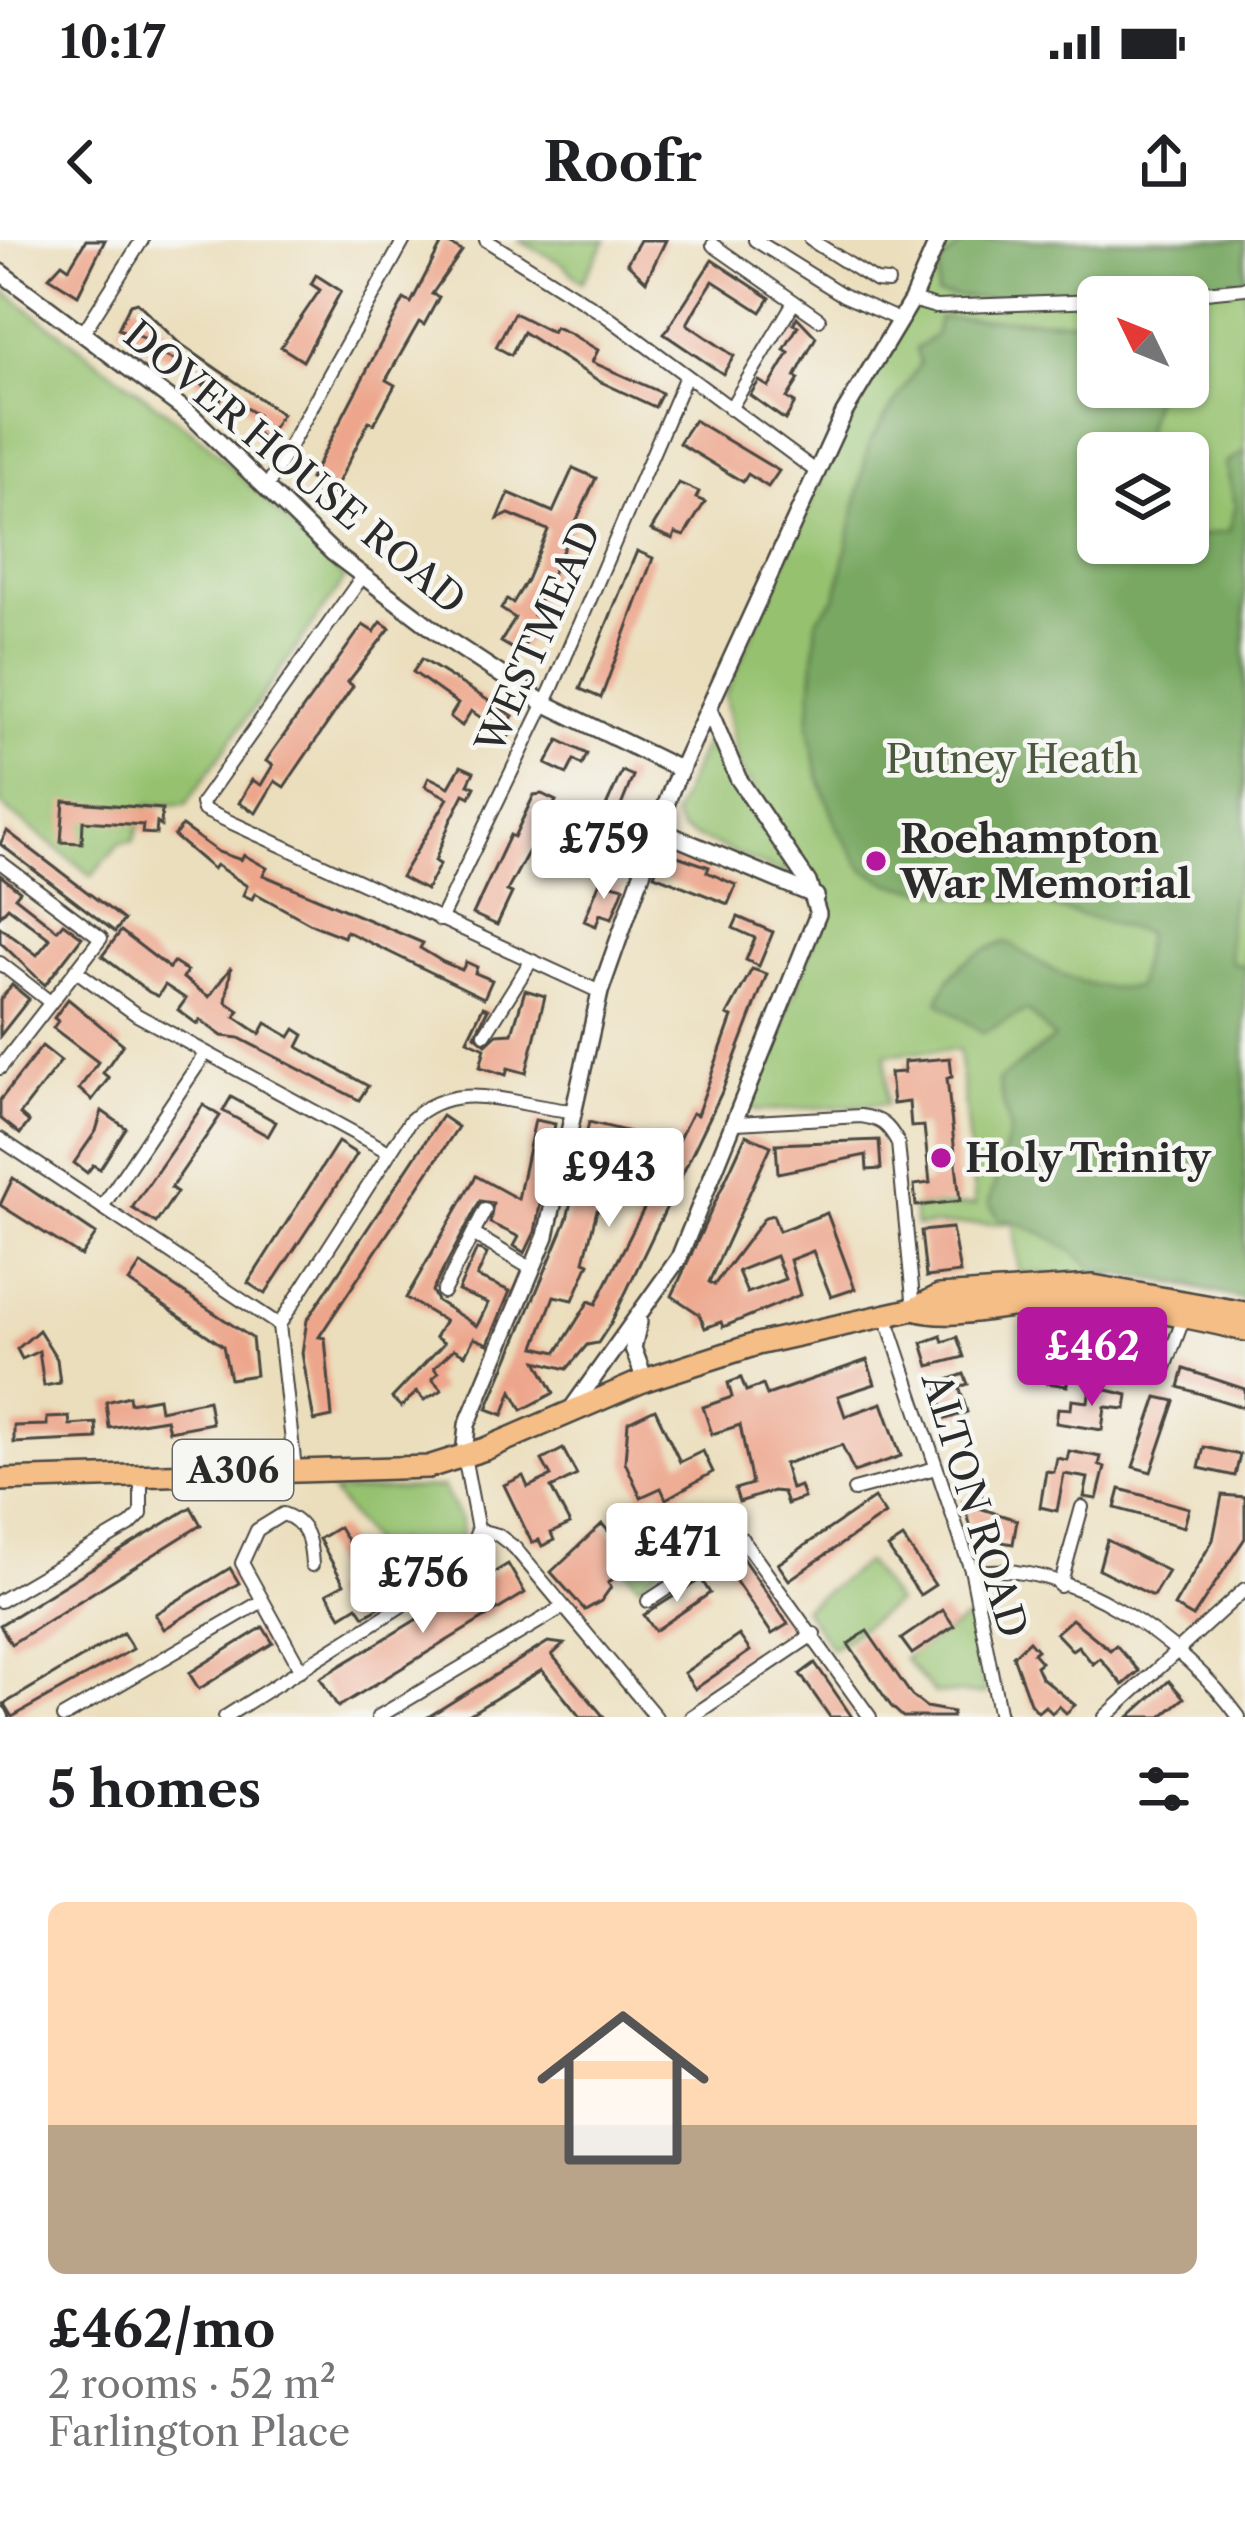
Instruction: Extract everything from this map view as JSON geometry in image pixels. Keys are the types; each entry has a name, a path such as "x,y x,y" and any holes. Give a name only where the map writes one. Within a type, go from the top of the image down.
{"highway":[{"name":"A306","path":"0,1480 397,1470 464,1456 572,1408 733,1351 914,1309 938,1295 1048,1285 1124,1288 1245,1330"},
{"name":"A306","path":"1187,1307 1245,1312"}],"street":[{"path":"83,333 142,240"},
{"path":"267,488 404,240"},
{"path":"486,240 536,268 817,472"},
{"path":"755,240 843,295 897,319"},
{"path":"811,240 876,281 888,282"},
{"path":"225,1717 456,1575 469,1559 478,1530 464,1456 467,1425 532,1269 559,1190 600,992 681,770 817,472 897,319 912,300 938,240"},
{"path":"713,245 819,319"},
{"name":"DOVER HOUSE ROAD","path":"0,272 190,414 362,577 544,703 681,770"},
{"path":"1209,292 1245,288"},
{"path":"912,300 977,307 1077,303"},
{"path":"730,409 794,302"},
{"name":"WESTMEAD","path":"440,920 544,703 686,376"},
{"path":"362,577 202,803 204,810 530,964 600,992"},
{"path":"572,1408 611,1347 643,1313 679,1258 814,926 816,896 738,778 710,712"},
{"path":"661,822 673,836 816,896"},
{"path":"0,862 101,938 0,1068"},
{"path":"0,963 50,1002"},
{"path":"485,1034 530,964"},
{"path":"75,970 137,1015 388,1152"},
{"path":"102,1207 205,1054"},
{"path":"295,1469 279,1325 410,1121 444,1096 573,1111"},
{"path":"736,1123 880,1119 898,1143 914,1309"},
{"path":"0,1139 279,1325"},
{"path":"442,1292 485,1210"},
{"path":"473,1234 532,1269"},
{"path":"1163,1373 1187,1307"},
{"path":"643,1313 633,1348 645,1380"},
{"name":"ALTON ROAD","path":"884,1313 972,1573 1000,1717"},
{"path":"854,1490 937,1468"},
{"path":"0,1601 130,1525 141,1514 141,1475"},
{"path":"1060,1586 1082,1507"},
{"path":"301,1670 242,1564 249,1541 266,1522 284,1514 296,1520 311,1541 312,1565"},
{"path":"478,1530 506,1539 656,1717"},
{"path":"648,1601 742,1539 870,1717"},
{"path":"972,1573 1003,1571 1060,1586 1137,1621 1182,1652 1239,1717"},
{"path":"1106,1717 1182,1652 1245,1589"},
{"path":"63,1717 260,1603"},
{"path":"378,1717 562,1607"},
{"path":"691,1717 814,1634"}],"green space":[{"path":"518,240 606,240 582,282 563,264"},
{"name":"Putney Heath","path":"947,240 1245,240 1245,1300 1141,1276 1019,1273 1014,1223 916,1226 913,1208 975,1205 959,1050 886,1054 887,1104 756,1111 751,1104 829,903 737,764 725,695 834,451"},
{"path":"967,240 1245,240 1245,279 1209,284 1209,276 1077,276 1077,297 937,295 940,264"},
{"path":"0,288 205,441 345,579 186,804 147,805 133,842 120,843 92,876 0,804"},
{"name":"Putney Heath","path":"939,318 1077,321 1077,408 1151,408 1145,432 1077,432 1077,564 1209,564 1209,534 1229,531 1236,506 1225,464 1245,451 1245,858 1232,897 1229,934 1231,962 1245,967 1245,1300 1191,1285 1093,1271 1050,1238 999,1219 989,1203 1010,1131 998,1081 1054,1038 1027,1010 983,1033 938,1002 949,979 973,956 1007,942 1084,983 1137,987 1146,933 1029,901 965,898 891,884 863,869 838,829 818,776 809,727 817,619 836,597 869,443 920,363 916,349 935,335"},
{"path":"711,729 728,781 784,858 788,876 682,831 673,816"},
{"path":"443,1487 461,1521 462,1542 421,1566 397,1541 379,1552 332,1492"},
{"path":"650,1530 673,1556 639,1585 617,1559"},
{"path":"866,1562 896,1603 832,1649 803,1608"},
{"path":"969,1618 986,1694 934,1693 904,1658"}],"building":[{"path":"86,240 105,240 78,295 49,277 62,263 69,268"},
{"path":"640,240 666,240 646,281 627,263"},
{"path":"443,241 462,251 432,294 439,297 424,325 419,322 386,380 395,385 374,424 369,421 326,507 311,498 319,484 310,479 404,299 411,303"},
{"path":"712,260 770,298 761,312 713,281 697,306 687,324 734,356 723,374 664,334"},
{"path":"316,275 341,291 303,361 281,347 320,290 311,284"},
{"path":"137,302 178,342 282,414 264,441 250,427 257,415 233,400 228,408 219,402 224,394 206,382 203,386 176,361 145,347 149,340 118,329 130,304"},
{"path":"514,313 552,332 555,327 569,333 598,350 592,362 662,393 655,407 599,381 523,332 511,355 496,347"},
{"path":"797,317 816,337 787,398 795,403 785,420 750,395 759,381 769,387 789,353 784,350 798,326 793,324"},
{"path":"694,420 779,471 768,487 748,474 743,482 679,443"},
{"path":"573,468 596,478 533,615 540,619 520,653 501,642 515,618 501,609 507,599 513,603 527,580 548,530 509,514 498,519 509,493 553,512"},
{"path":"679,483 699,492 696,498 705,502 684,536 675,533 673,539 651,530"},
{"path":"637,551 653,558 601,698 580,689"},
{"path":"381,622 390,628 348,682 353,686 284,787 275,781 256,813 239,803 252,780 261,785 273,765 266,761 363,625 374,632"},
{"path":"422,659 513,716 509,722 515,726 509,736 471,711 462,726 450,717 458,704 413,672"},
{"path":"559,740 587,754 582,765 574,760 567,774 546,764"},
{"path":"461,766 474,772 468,784 475,787 470,797 464,794 450,822 435,861 440,864 426,890 401,877 448,798 425,786 429,777 449,787"},
{"path":"622,771 633,776 599,861 584,855"},
{"path":"534,795 556,801 507,891 512,893 497,925 473,914 510,835 514,837"},
{"path":"64,801 162,809 161,826 157,823 156,834 142,833 143,825 83,821 82,843 61,842"},
{"path":"182,826 218,852 241,860 244,855 267,868 263,875 423,943 420,948 443,962 462,970 466,962 477,967 475,973 492,980 484,998 346,931 344,937 255,893 252,899 243,895 247,886 216,865 213,869 174,836"},
{"path":"7,831 124,920 115,932 0,844"},
{"path":"663,851 709,867 707,872 736,885 728,904 654,875"},
{"path":"0,875 20,891 15,897 57,930 63,923 82,937 45,985 0,942 0,927 37,955 50,939 8,907 0,916"},
{"path":"600,881 624,887 612,918 600,914 596,926 584,921"},
{"path":"738,917 773,932 759,966 746,960 755,938 733,928"},
{"path":"121,931 169,968 173,962 187,971 183,978 209,997 231,967 226,1002 239,1011 235,1017 260,1034 266,1023 290,1037 295,1029 304,1035 298,1047 368,1086 359,1100 239,1038 222,1036 200,1020 197,1024 178,1010 186,999 165,985 158,996 149,992 102,956"},
{"path":"752,969 767,974 721,1094 611,1323 598,1343 587,1345 567,1369 537,1361 554,1393 522,1410 512,1391 503,1415 487,1409 567,1219 589,1122 634,1133 622,1172 615,1171 604,1212 597,1210 584,1261 589,1263 573,1300 554,1296 535,1347 557,1352 589,1301 596,1304 692,1113 697,1115 732,1017 727,1015"},
{"path":"12,985 29,999 0,1036 0,1000"},
{"path":"525,990 545,996 526,1073 508,1068 506,1075 480,1067 485,1048 467,1040 483,1007 488,1009 475,1035 486,1044 497,1034 512,1033"},
{"path":"68,999 123,1044 103,1073 109,1078 92,1100 79,1089 98,1062 53,1028 58,1021 54,1018"},
{"path":"42,1046 61,1061 20,1114 29,1122 20,1134 0,1118 0,1100"},
{"path":"950,1058 952,1077 947,1078 960,1201 916,1206 914,1185 930,1183 924,1126 911,1127 909,1102 893,1104 890,1073 904,1072 904,1062"},
{"path":"231,1097 276,1122 268,1136 223,1111"},
{"path":"203,1105 220,1116 171,1188 177,1192 156,1223 132,1208"},
{"path":"102,1111 126,1128 100,1169 93,1165 87,1173 74,1163 96,1131"},
{"path":"442,1116 458,1127 319,1337 325,1338 332,1417 314,1421 302,1353 307,1320"},
{"path":"535,1120 555,1124 535,1232 525,1253 514,1246 519,1237 490,1223 493,1203 480,1201 432,1291 437,1301 477,1326 488,1303 458,1291 477,1249 487,1254 477,1277 510,1291 488,1344 474,1338 465,1355 454,1349 434,1368 438,1373 432,1379 442,1390 424,1400 417,1392 401,1407 392,1398 444,1343 435,1337 445,1321 406,1298 476,1176 518,1199"},
{"path":"746,1135 771,1146 709,1282 714,1285 765,1217 773,1215 779,1231 827,1213 855,1289 831,1297 813,1251 790,1260 800,1295 723,1327 721,1322 705,1328 699,1314 672,1296","holes":["776,1256 785,1279 747,1293 738,1271"]},
{"path":"879,1140 881,1169 867,1170 866,1155 778,1173 776,1144"},
{"path":"338,1142 357,1154 265,1294 248,1283"},
{"path":"13,1178 96,1234 81,1256 0,1205"},
{"path":"952,1228 960,1273 926,1277 921,1231"},
{"path":"141,1264 252,1338 256,1375 230,1379 223,1346 129,1282"},
{"path":"1049,1325 1069,1328 1067,1386 1047,1383"},
{"path":"39,1330 57,1359 60,1383 44,1386 39,1351 22,1359 17,1349"},
{"path":"941,1336 943,1342 957,1337 964,1357 929,1366 922,1343"},
{"path":"867,1360 875,1384 838,1396 845,1416 882,1403 901,1456 854,1472 842,1445 784,1464 791,1489 800,1486 804,1498 787,1504 783,1492 773,1491 739,1502 735,1489 752,1484 740,1425 712,1434 703,1407 732,1397 728,1383 741,1378 746,1391 763,1385 767,1395"},
{"path":"1184,1369 1245,1389 1245,1408 1179,1387"},
{"path":"964,1374 968,1384 959,1387 967,1412 946,1419 935,1385"},
{"path":"1090,1386 1128,1395 1126,1409 1105,1407 1102,1430 1056,1423 1058,1408 1071,1409 1072,1400 1088,1402"},
{"path":"129,1396 130,1403 158,1398 160,1410 208,1400 212,1423 169,1431 166,1419 109,1428 106,1402"},
{"path":"1157,1397 1175,1401 1151,1472 1133,1467"},
{"path":"655,1409 680,1462 703,1451 713,1472 666,1499 661,1488 641,1497 625,1462 628,1422"},
{"path":"69,1417 70,1425 96,1423 97,1439 14,1443 14,1426 47,1425 47,1418"},
{"path":"1204,1447 1240,1455 1235,1476 1199,1468"},
{"path":"563,1449 577,1475 551,1488 570,1524 551,1533 554,1540 542,1546 539,1540 532,1543 504,1485 523,1476 528,1487 551,1476 542,1460"},
{"path":"1069,1451 1101,1457 1099,1465 1105,1467 1097,1499 1084,1497 1088,1478 1064,1474 1057,1511 1040,1507 1046,1471 1054,1472 1057,1458 1067,1460"},
{"path":"1120,1489 1189,1508 1184,1527 1115,1508"},
{"path":"982,1494 979,1508 1017,1520 1013,1544 974,1537 963,1501"},
{"path":"1222,1495 1245,1497 1245,1538 1193,1617 1174,1606 1213,1540"},
{"path":"874,1498 885,1514 789,1580 778,1564"},
{"path":"191,1507 201,1525 11,1644 0,1625"},
{"path":"602,1524 626,1550 614,1560 623,1570 608,1583 611,1587 601,1601 585,1610 551,1572"},
{"path":"339,1527 365,1570 400,1549 413,1572 382,1591 388,1602 364,1616 357,1606 341,1616 327,1593 344,1584 319,1539"},
{"path":"903,1538 935,1585 920,1595 888,1548"},
{"path":"1107,1540 1168,1571 1153,1596 1099,1569"},
{"path":"739,1553 788,1624 772,1634 724,1564"},
{"path":"508,1564 525,1593 338,1707 320,1678"},
{"path":"230,1568 239,1583 164,1629 155,1614"},
{"path":"701,1579 710,1593 655,1631 644,1615"},
{"path":"943,1610 954,1626 912,1654 901,1639"},
{"path":"1072,1619 1110,1650 1116,1645 1139,1671 1123,1685 1100,1658 1093,1664 1078,1646 1072,1650 1056,1633"},
{"path":"263,1627 273,1643 199,1689 189,1673"},
{"path":"867,1631 912,1696 926,1707 953,1712 952,1717 903,1717 891,1706 848,1644"},
{"path":"123,1633 133,1649 12,1717 4,1704"},
{"path":"739,1635 750,1651 695,1689 684,1673"},
{"path":"1029,1641 1041,1662 1036,1666 1041,1677 1075,1705 1066,1713 1059,1706 1052,1713 1045,1706 1038,1712 1030,1703 1013,1656"},
{"path":"548,1642 564,1644 552,1655 604,1717 580,1717 542,1670 465,1717 428,1717"},
{"path":"815,1663 852,1717 830,1717 800,1674"},
{"path":"1169,1681 1184,1698 1161,1717 1129,1717"}],"place":[{"name":"Roehampton War Memorial","path":"876,861"},
{"name":"Holy Trinity","path":"941,1158"}]}
